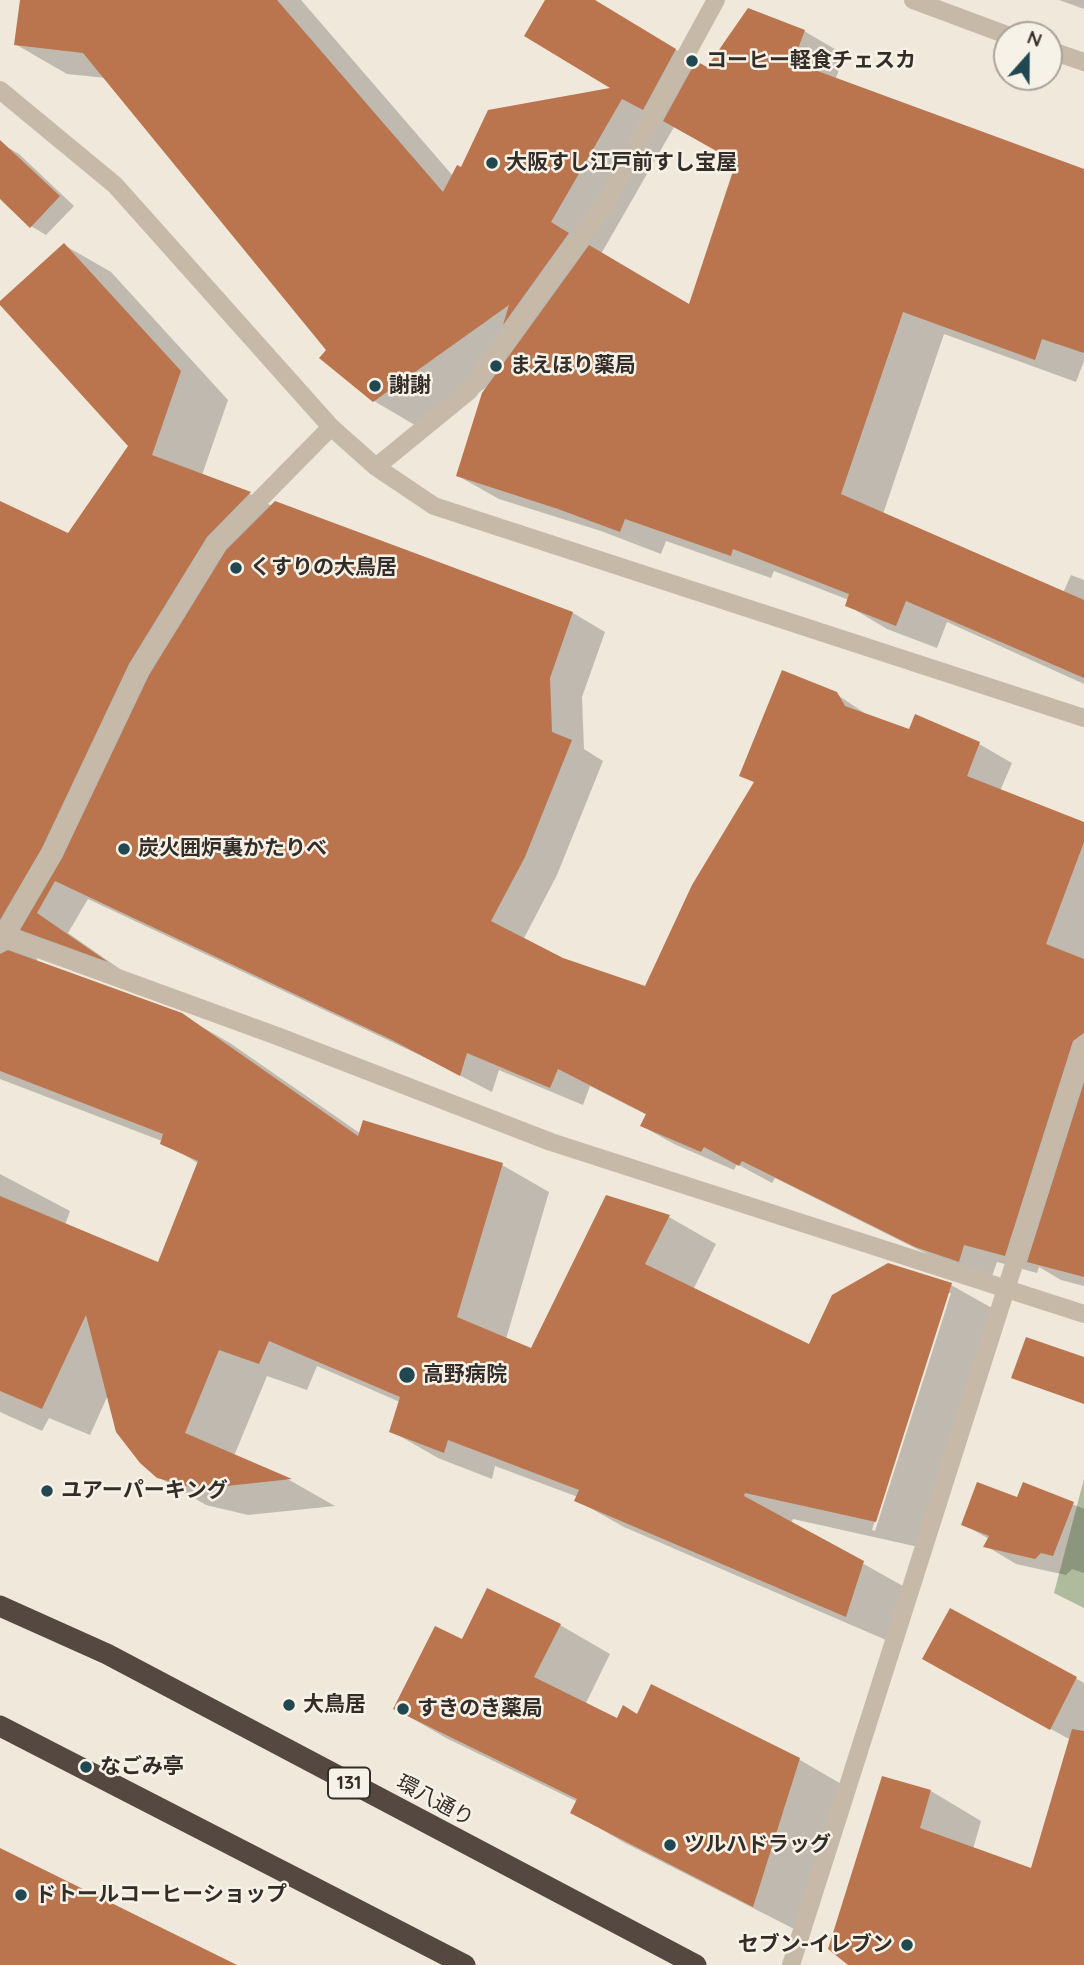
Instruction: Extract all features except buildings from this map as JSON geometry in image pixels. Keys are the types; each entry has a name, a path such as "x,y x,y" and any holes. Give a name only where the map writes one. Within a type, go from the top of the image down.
{"highway":[{"name":"環八通り","path":"0,1606 107,1654 696,1965"},
{"path":"0,1726 465,1965"}],"street":[{"path":"376,467 469,391 604,205 716,0"},
{"path":"913,0 993,30"},
{"path":"1063,55 1084,62"},
{"path":"0,90 115,185 331,427 376,467 435,506 1084,718"},
{"path":"331,427 217,543 139,670 51,853 1,938 276,1035 551,1142 1084,1314"},
{"path":"791,1965 1084,1044"}],"green space":[{"path":"1084,1479 1084,1608 1054,1593"}],"place":[{"name":"コーヒー軽食チェスカ","path":"692,61"},
{"name":"大阪すし江戸前すし宝屋","path":"492,163"},
{"name":"まえほり薬局","path":"496,366"},
{"name":"謝謝","path":"375,386"},
{"name":"くすりの大鳥居","path":"236,568"},
{"name":"炭火囲炉裏かたりべ","path":"124,849"},
{"name":"高野病院","path":"407,1375"},
{"name":"ユアーパーキング","path":"47,1491"},
{"name":"大鳥居","path":"289,1705"},
{"name":"すきのき薬局","path":"403,1709"},
{"name":"なごみ亭","path":"86,1767"},
{"name":"ツルハドラッグ","path":"670,1845"},
{"name":"ドトールコーヒーショップ","path":"21,1895"},
{"name":"セブン-イレブン","path":"907,1945"}]}
